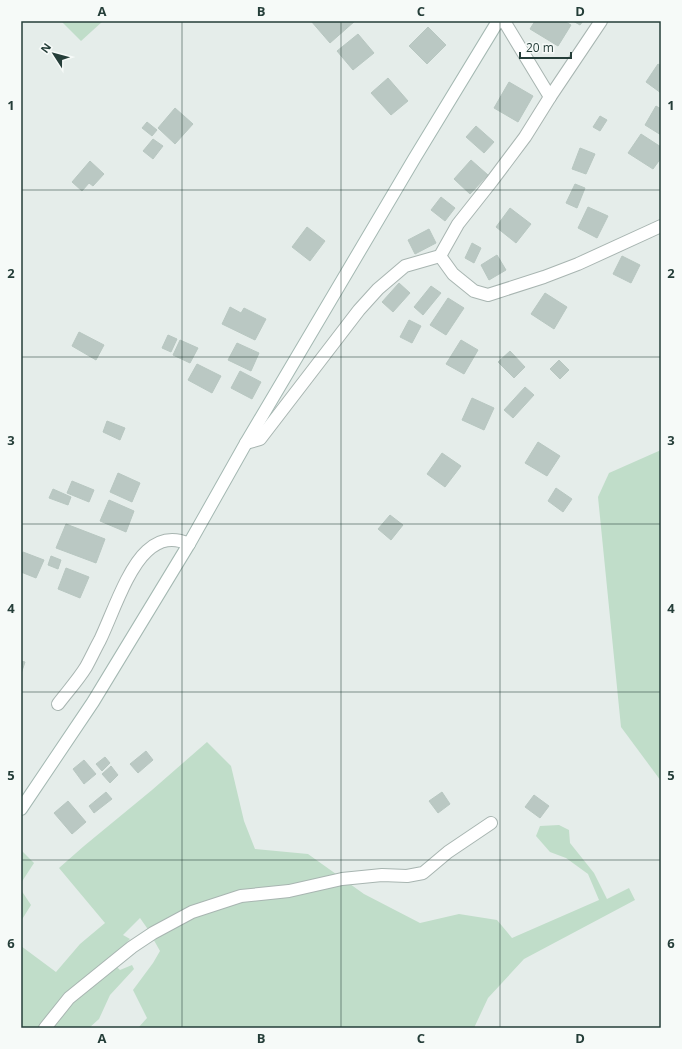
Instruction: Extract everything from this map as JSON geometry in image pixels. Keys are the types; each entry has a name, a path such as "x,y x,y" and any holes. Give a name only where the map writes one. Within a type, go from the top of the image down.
{"street":[{"path":"21,809 93,702 189,544 246,443 410,166 498,21"},
{"path":"504,21 550,97"},
{"path":"246,443 260,439 359,310 378,289 405,266 440,256 458,224 526,137 550,97 601,21"},
{"path":"440,256 453,274 474,291 488,295 544,277 578,264 661,226"},
{"path":"58,704 85,668 136,564 143,555 157,544 167,540 179,540 189,544"},
{"path":"45,1028 69,998 132,947 153,933 192,912 241,896 289,891 342,879 382,875 407,876 423,873 448,852 490,823"}],"green space":[{"path":"61,21 103,21 81,41"},
{"path":"661,450 661,781 621,727 598,497 609,473"},
{"path":"207,742 231,766 244,821 255,849 308,854 364,894 420,923 459,914 497,920 512,938 599,900 588,874 566,858 550,852 536,836 540,826 559,825 569,830 570,843 594,873 607,899 629,888 635,900 524,959 488,998 474,1028 138,1028 147,1018 133,990 160,951 140,918 123,935 130,939 115,955 117,967 120,970 132,965 134,969 110,995 99,1019 89,1028 21,1028 21,946 56,972 80,944 105,923 59,868"},
{"path":"21,850 34,863 21,883"},
{"path":"21,890 31,905 21,921"}],"building":[{"path":"311,21 355,21 330,43"},
{"path":"535,21 564,21 571,25 558,46 530,29"},
{"path":"573,21 583,21 580,25"},
{"path":"428,27 446,45 427,64 409,46"},
{"path":"358,34 374,53 353,70 337,51"},
{"path":"658,64 661,66 661,93 646,82"},
{"path":"388,78 408,101 391,115 371,93"},
{"path":"509,82 533,96 518,122 494,108"},
{"path":"656,106 661,109 661,135 645,125"},
{"path":"175,108 193,124 175,144 158,128"},
{"path":"600,116 607,120 600,131 593,127"},
{"path":"147,122 157,130 152,136 142,128"},
{"path":"476,126 494,142 484,153 466,137"},
{"path":"641,134 661,147 661,158 653,169 628,153"},
{"path":"153,139 163,146 153,159 143,151"},
{"path":"580,148 595,154 586,174 572,169"},
{"path":"471,160 488,175 470,194 454,179"},
{"path":"90,161 104,174 93,186 89,183 82,191 72,182"},
{"path":"575,184 585,188 577,208 566,203"},
{"path":"441,197 455,208 445,221 431,210"},
{"path":"588,207 608,216 597,238 578,228"},
{"path":"510,208 531,224 516,243 496,227"},
{"path":"307,227 325,241 310,261 292,247"},
{"path":"429,229 436,243 415,254 408,240"},
{"path":"472,243 481,248 474,263 465,258"},
{"path":"497,255 506,270 489,280 481,265"},
{"path":"622,256 640,265 631,283 613,274"},
{"path":"399,283 410,293 393,312 382,302"},
{"path":"431,286 441,293 423,315 414,307"},
{"path":"545,293 567,307 554,329 531,314"},
{"path":"448,298 464,308 446,335 430,325"},
{"path":"230,307 241,313 244,308 266,319 255,340 222,324"},
{"path":"409,320 421,326 412,343 400,337"},
{"path":"79,332 104,345 96,360 72,346"},
{"path":"168,335 177,339 171,352 162,348"},
{"path":"180,340 198,348 190,363 173,355"},
{"path":"461,340 478,350 464,374 446,364"},
{"path":"237,343 259,353 251,371 228,360"},
{"path":"510,351 525,367 514,378 498,362"},
{"path":"559,360 569,370 560,379 550,369"},
{"path":"197,364 221,376 212,393 188,380"},
{"path":"240,371 261,382 252,399 231,388"},
{"path":"525,387 534,395 513,418 504,410"},
{"path":"472,398 494,408 484,430 462,420"},
{"path":"107,421 125,428 120,440 103,432"},
{"path":"538,442 560,456 547,476 525,463"},
{"path":"442,453 461,466 445,487 427,474"},
{"path":"118,473 140,483 132,502 110,492"},
{"path":"72,481 94,490 89,502 67,493"},
{"path":"556,488 572,499 563,512 548,501"},
{"path":"53,489 71,497 68,505 49,498"},
{"path":"109,500 134,511 126,532 100,521"},
{"path":"390,515 403,525 391,540 378,529"},
{"path":"66,524 105,539 96,563 56,548"},
{"path":"23,552 44,560 36,578 21,572 21,557"},
{"path":"51,556 61,560 58,569 48,565"},
{"path":"66,568 89,577 80,598 58,589"},
{"path":"21,661 25,662 21,674"},
{"path":"146,751 153,760 138,773 130,764"},
{"path":"105,757 110,763 102,771 96,764"},
{"path":"84,760 96,774 84,784 73,769"},
{"path":"111,766 118,775 110,783 102,774"},
{"path":"106,792 112,799 94,813 89,806"},
{"path":"442,792 450,804 438,813 429,801"},
{"path":"534,795 549,806 540,818 525,807"},
{"path":"68,801 86,822 72,834 54,813"}]}
